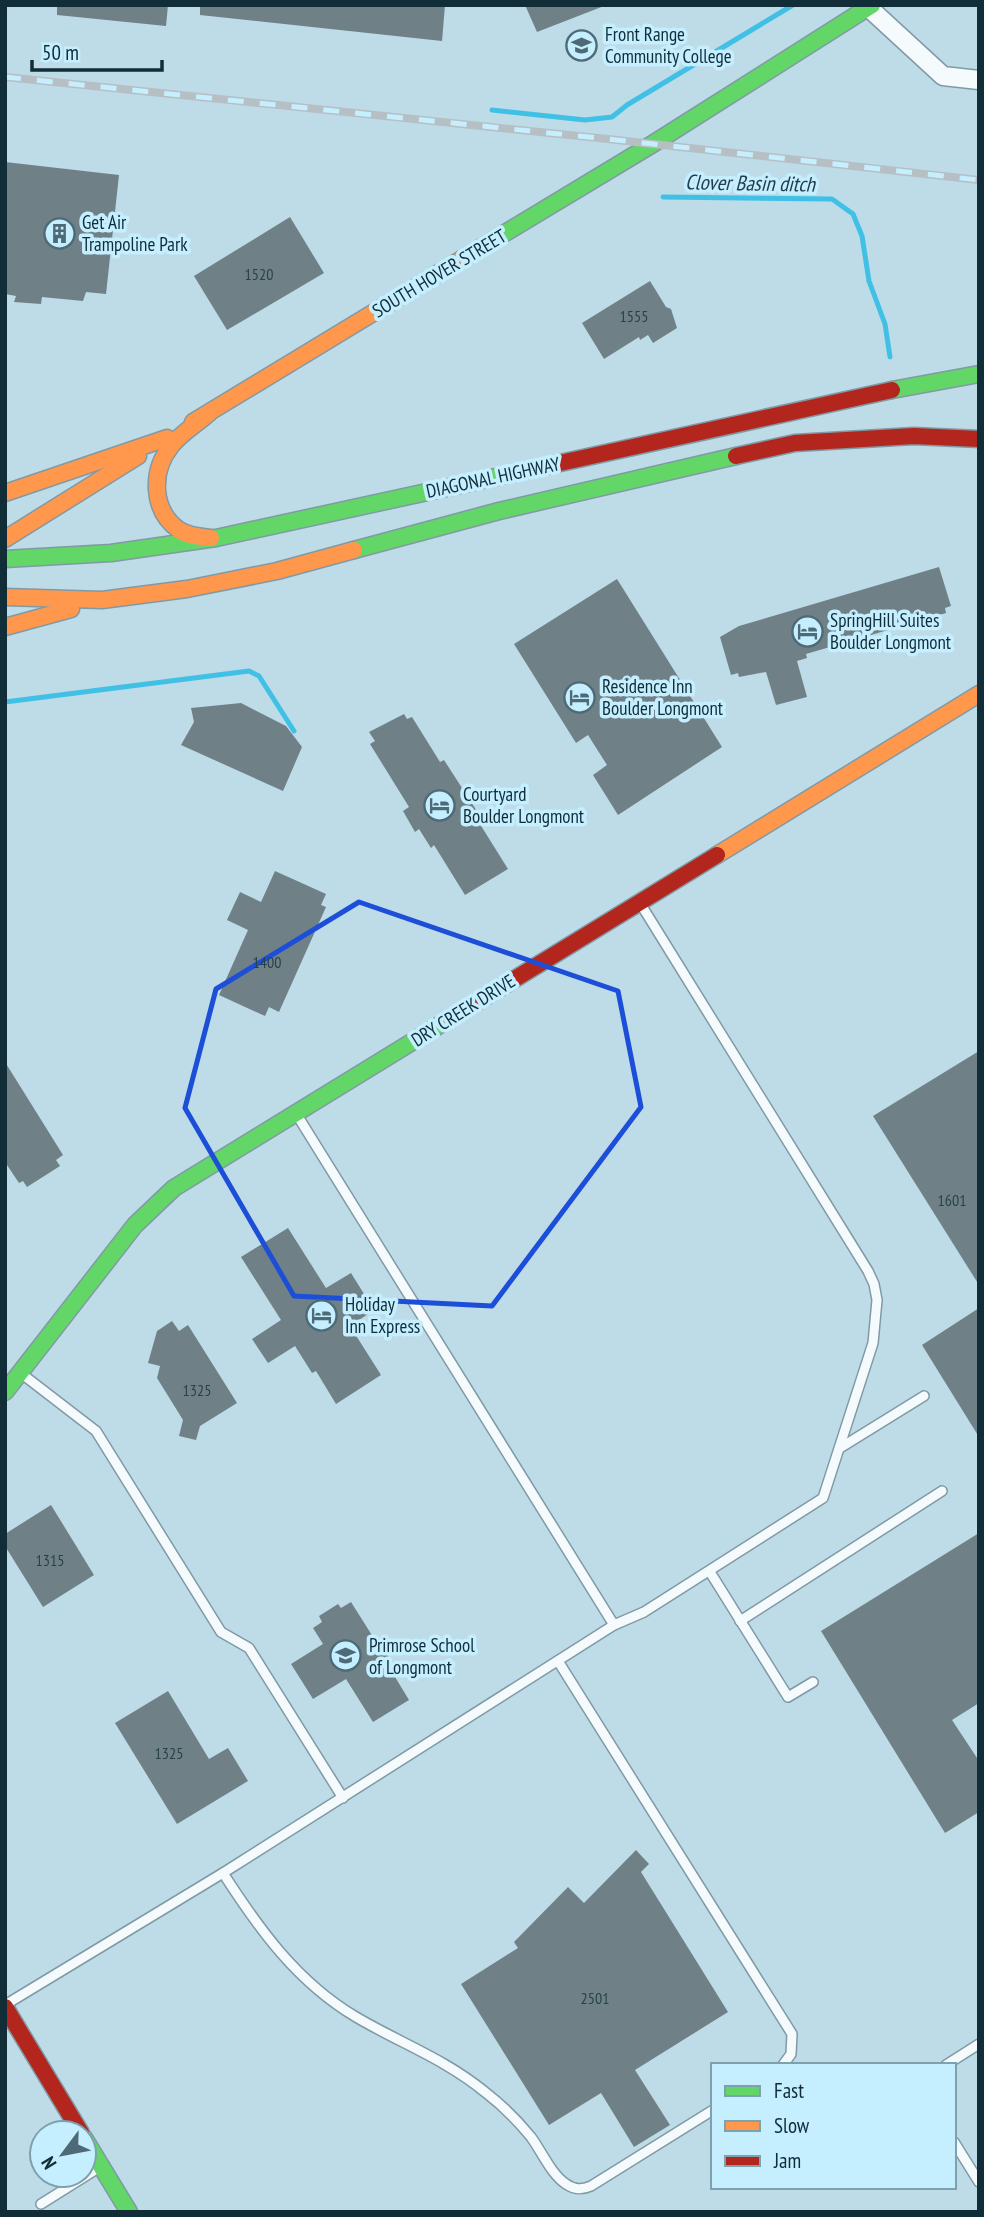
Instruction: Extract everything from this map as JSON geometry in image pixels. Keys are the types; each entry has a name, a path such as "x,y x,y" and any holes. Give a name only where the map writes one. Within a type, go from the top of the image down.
{"main road":[{"name":"SOUTH HOVER STREET","path":"5,539 651,145 869,6"},
{"name":"DIAGONAL HIGHWAY","path":"5,559 42,560 108,555 216,538 891,390 979,374"},
{"path":"209,413 171,446 158,467 155,490 161,508 179,530 194,536 216,538"},
{"name":"DIAGONAL HIGHWAY","path":"5,597 102,600 187,589 277,570 511,508 728,456 795,443 914,436 979,439"},
{"path":"5,493 167,438"},
{"path":"5,627 102,600"},
{"name":"DRY CREEK DRIVE","path":"5,1392 146,1212 174,1188 979,694"},
{"path":"5,2006 73,2119"},
{"path":"98,2161 129,2212"}],"street":[{"path":"869,6 943,76 979,80"}],"lane":[{"path":"5,2006 223,1873 614,1625 644,1612 710,1572 823,1498 873,1343 877,1309 874,1284 639,901"},
{"path":"295,1113 614,1625"},
{"path":"20,1373 96,1431 221,1632 248,1648 342,1798"},
{"path":"840,1448 924,1396"},
{"path":"740,1621 942,1491"},
{"path":"710,1572 788,1697 813,1682"},
{"path":"558,1661 791,2033 792,2050 784,2063"},
{"path":"223,1873 261,1931 309,1982 358,2018 436,2057 473,2082 520,2125 561,2179 572,2187 589,2188 711,2111"},
{"path":"949,2063 979,2044"},
{"path":"956,2145 979,2182"},
{"path":"40,2204 101,2166"}],"highlighted area":[{"path":"359,902 618,991 641,1107 492,1306 294,1296 185,1108 216,989"}],"building":[{"path":"57,5 168,5 166,26 57,15"},
{"path":"200,5 445,5 442,41 200,15"},
{"path":"525,5 604,5 604,6 537,32"},
{"name":"Get Air Trampoline Park","path":"5,162 119,175 106,294 86,292 83,301 42,297 41,304 14,302 16,296 5,294"},
{"path":"290,217 324,273 227,330 194,276"},
{"path":"650,281 666,307 671,309 677,328 653,343 648,335 640,340 639,337 604,359 582,323"},
{"name":"SpringHill Suites Boulder Longmont","path":"939,567 951,606 945,608 946,613 806,654 807,658 797,661 807,697 776,705 766,672 739,677 738,673 731,675 720,637 739,626"},
{"name":"Residence Inn Boulder Longmont","path":"617,579 722,747 618,815 593,775 607,765 588,735 576,743 514,644"},
{"path":"241,703 286,726 302,747 283,791 181,745 194,722 191,708"},
{"name":"Courtyard Boulder Longmont","path":"404,714 407,719 412,717 440,762 444,760 482,819 478,821 508,869 465,895 434,845 431,848 419,829 415,832 403,811 409,807 370,744 375,741 369,732"},
{"path":"275,871 326,894 321,905 326,907 279,1012 269,1007 265,1016 219,995 248,930 227,920 240,892 261,902"},
{"path":"979,1051 979,1285 873,1116"},
{"path":"5,1062 63,1155 56,1160 60,1166 27,1187 23,1181 19,1183 5,1162"},
{"name":"Holiday Inn Express","path":"288,1228 326,1288 351,1273 374,1310 350,1326 381,1375 336,1404 316,1371 312,1373 295,1346 268,1363 252,1339 281,1320 241,1257"},
{"path":"979,1308 979,1437 922,1345"},
{"path":"172,1321 179,1331 188,1325 237,1403 200,1426 196,1440 179,1436 183,1420 157,1378 160,1366 148,1363 157,1331"},
{"path":"51,1505 94,1575 43,1607 5,1546 5,1534"},
{"path":"979,1533 979,1703 952,1720 979,1761 979,1812 945,1833 821,1631"},
{"name":"Primrose School of Longmont","path":"351,1602 393,1664 389,1667 409,1700 373,1722 346,1679 313,1699 291,1664 323,1644 313,1628 322,1622 319,1616 338,1604 341,1608"},
{"path":"168,1691 209,1759 228,1748 248,1781 177,1824 115,1723"},
{"path":"636,1850 649,1864 641,1872 728,2012 635,2070 670,2125 634,2147 601,2093 549,2125 461,1984 518,1948 514,1942 568,1887 584,1903"}],"waterway":[{"path":"492,110 585,120 612,117 627,105 793,5"},
{"name":"Clover Basin ditch","path":"663,197 832,199 853,214 862,236 869,281 885,324 890,357"},
{"path":"5,702 249,671 259,676 294,731"}],"railway":[{"path":"5,77 979,180"}],"traffic: fast":[{"path":"462,259 651,145 872,5"},
{"path":"892,390 979,374"},
{"path":"354,550 499,511 736,456"},
{"path":"5,559 111,553 216,538 551,465"},
{"path":"5,1392 135,1225 174,1188 451,1018"},
{"path":"98,2161 129,2212"}],"traffic: slow":[{"path":"193,422 462,259"},
{"path":"209,413 184,433 164,456 157,478 157,490 163,512 170,522 190,535 211,538"},
{"path":"5,493 167,438"},
{"path":"5,539 138,456"},
{"path":"5,597 102,600 187,589 277,571 354,550"},
{"path":"5,627 71,609"},
{"path":"717,855 979,694"}],"traffic: jam":[{"path":"551,465 892,390"},
{"path":"736,456 795,443 914,436 979,439"},
{"path":"451,1018 717,855"},
{"path":"5,2007 73,2119"}],"place":[{"name":"Front Range Community College","path":"582,45"},
{"name":"Get Air Trampoline Park","path":"59,233"},
{"name":"SpringHill Suites Boulder Longmont","path":"807,631"},
{"name":"Residence Inn Boulder Longmont","path":"579,697"},
{"name":"Courtyard Boulder Longmont","path":"440,805"},
{"name":"Holiday Inn Express","path":"322,1315"},
{"name":"Primrose School of Longmont","path":"346,1656"}]}
